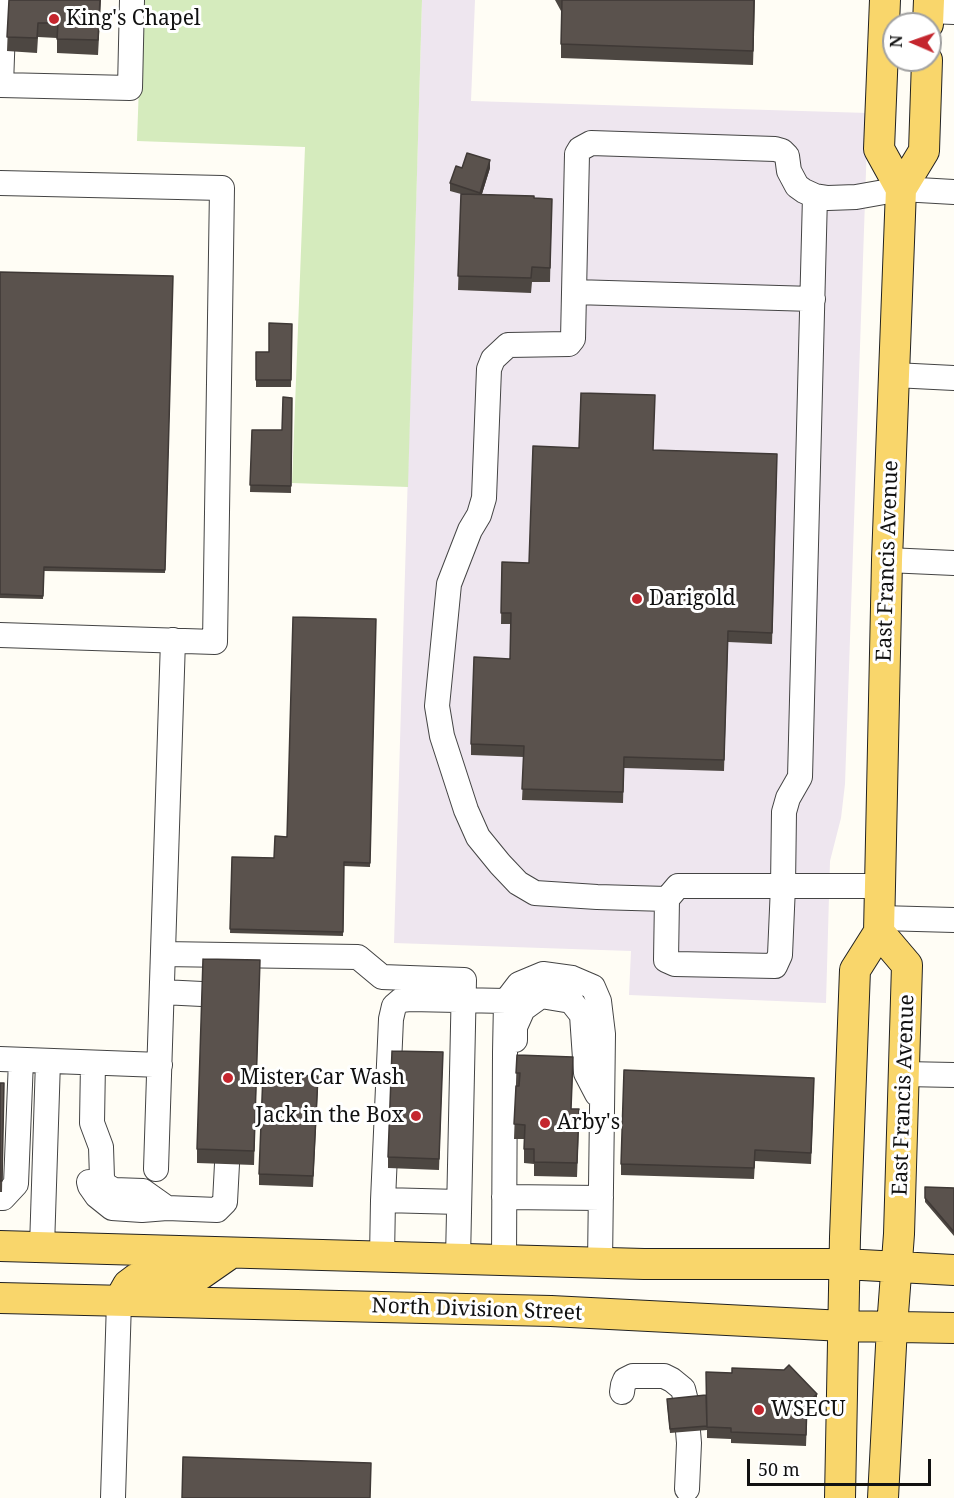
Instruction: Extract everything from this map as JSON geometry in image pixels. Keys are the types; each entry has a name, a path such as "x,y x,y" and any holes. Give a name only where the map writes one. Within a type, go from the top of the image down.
{"main road":[{"path":"885,0 879,149 901,189"},
{"name":"East Francis Avenue","path":"883,1498 899,1234 908,965 880,925 887,560 901,189 924,151 927,72"},
{"path":"840,1498 844,1264 855,970 880,925"},
{"path":"0,1246 644,1264 844,1264 954,1270"},
{"path":"119,1301 128,1285 136,1279 147,1276 198,1276 231,1253"},
{"name":"North Division Street","path":"0,1298 551,1311 844,1326 954,1328"}],"street":[{"path":"4,0 1,85 130,88 132,0"},
{"path":"667,899 535,893 518,882 478,837 466,810 442,736 436,705 449,584 484,498 489,369 493,359 508,345 569,344 573,339 577,153 591,143 775,149 787,156 789,171 797,186 815,196 828,198 901,189 954,192"},
{"path":"0,183 222,188 215,642 0,635"},
{"path":"815,196 800,777 785,805 783,886 780,955 775,966 675,964 666,960 667,899 678,886 783,886 881,886"},
{"path":"574,291 813,299"},
{"path":"894,375 954,378"},
{"path":"887,560 954,563"},
{"path":"156,1169 173,640"},
{"path":"880,925 954,920"},
{"path":"163,954 358,957 382,977 464,980 458,1259"},
{"path":"504,1260 506,1001 519,984 543,974 572,978 593,987 599,1001 603,1034 600,1263"},
{"path":"162,992 202,994"},
{"path":"504,1138 512,1104 515,1027 523,1009 541,996 571,1001 582,1015 586,1073 602,1105"},
{"path":"382,1257 391,1019 394,1006 401,1000 410,999 506,1001"},
{"path":"0,1198 3,1198 16,1184 10,1060 160,1065"},
{"path":"42,1247 48,1061"},
{"path":"93,1063 92,1123 101,1147 102,1178 105,1185 114,1190 143,1191 167,1208 217,1210 225,1202 226,1164"},
{"path":"904,1074 954,1075"},
{"path":"504,1197 601,1198"},
{"path":"384,1200 459,1202"},
{"path":"113,1498 119,1301"},
{"path":"622,1392 626,1380 633,1376 664,1376 683,1389 686,1401"},
{"path":"687,1490 688,1431"}],"shaded area":[{"path":"422,0 475,0 471,101 868,113 845,784 841,818 830,861 826,1003 629,995 631,951 394,943"}],"green space":[{"path":"142,0 422,0 408,487 292,483 305,147 137,141"}],"building":[{"name":"King's Chapel","path":"9,0 100,0 98,40 57,39 58,23 38,23 37,38 7,37"},
{"path":"562,0 754,0 753,51 561,44"},
{"path":"467,153 490,160 480,193 450,183 456,166 462,168"},
{"path":"461,194 534,196 534,198 552,199 550,268 532,267 531,278 458,276"},
{"path":"0,272 173,276 165,570 44,567 43,596 0,594"},
{"path":"269,323 292,324 291,380 256,380 256,352 269,352"},
{"name":"Darigold","path":"581,393 655,395 653,450 777,454 772,633 728,631 724,760 624,757 623,792 522,789 524,746 471,744 474,657 510,659 511,613 501,613 502,562 529,563 533,446 579,448"},
{"path":"283,397 292,398 291,486 250,485 252,430 282,430"},
{"path":"293,617 376,619 370,863 344,862 343,932 230,929 232,857 274,858 275,836 287,837"},
{"name":"Mister Car Wash","path":"203,959 260,960 254,1151 197,1149"},
{"name":"Jack in the Box","path":"392,1051 443,1052 439,1159 388,1157"},
{"name":"Arby's","path":"517,1055 573,1057 571,1109 579,1109 577,1163 534,1162 534,1149 524,1149 525,1125 514,1124 516,1086 519,1086 520,1073 516,1073"},
{"path":"624,1070 814,1078 811,1153 755,1150 754,1168 621,1164"},
{"path":"263,1074 318,1076 313,1176 259,1174"},
{"path":"0,1083 4,1083 2,1181 0,1181"},
{"path":"925,1187 954,1188 954,1232 925,1198"},
{"name":"WSECU","path":"789,1365 817,1394 807,1403 806,1435 731,1432 731,1428 707,1427 706,1372 732,1373 732,1368 784,1370"},
{"path":"706,1395 707,1426 670,1429 667,1399"},
{"path":"183,1457 371,1463 370,1498 182,1498"}],"place":[{"name":"King's Chapel","path":"54,19"},
{"name":"Darigold","path":"637,599"},
{"name":"Mister Car Wash","path":"228,1078"},
{"name":"Jack in the Box","path":"416,1116"},
{"name":"Arby's","path":"545,1123"},
{"name":"WSECU","path":"759,1410"}]}
